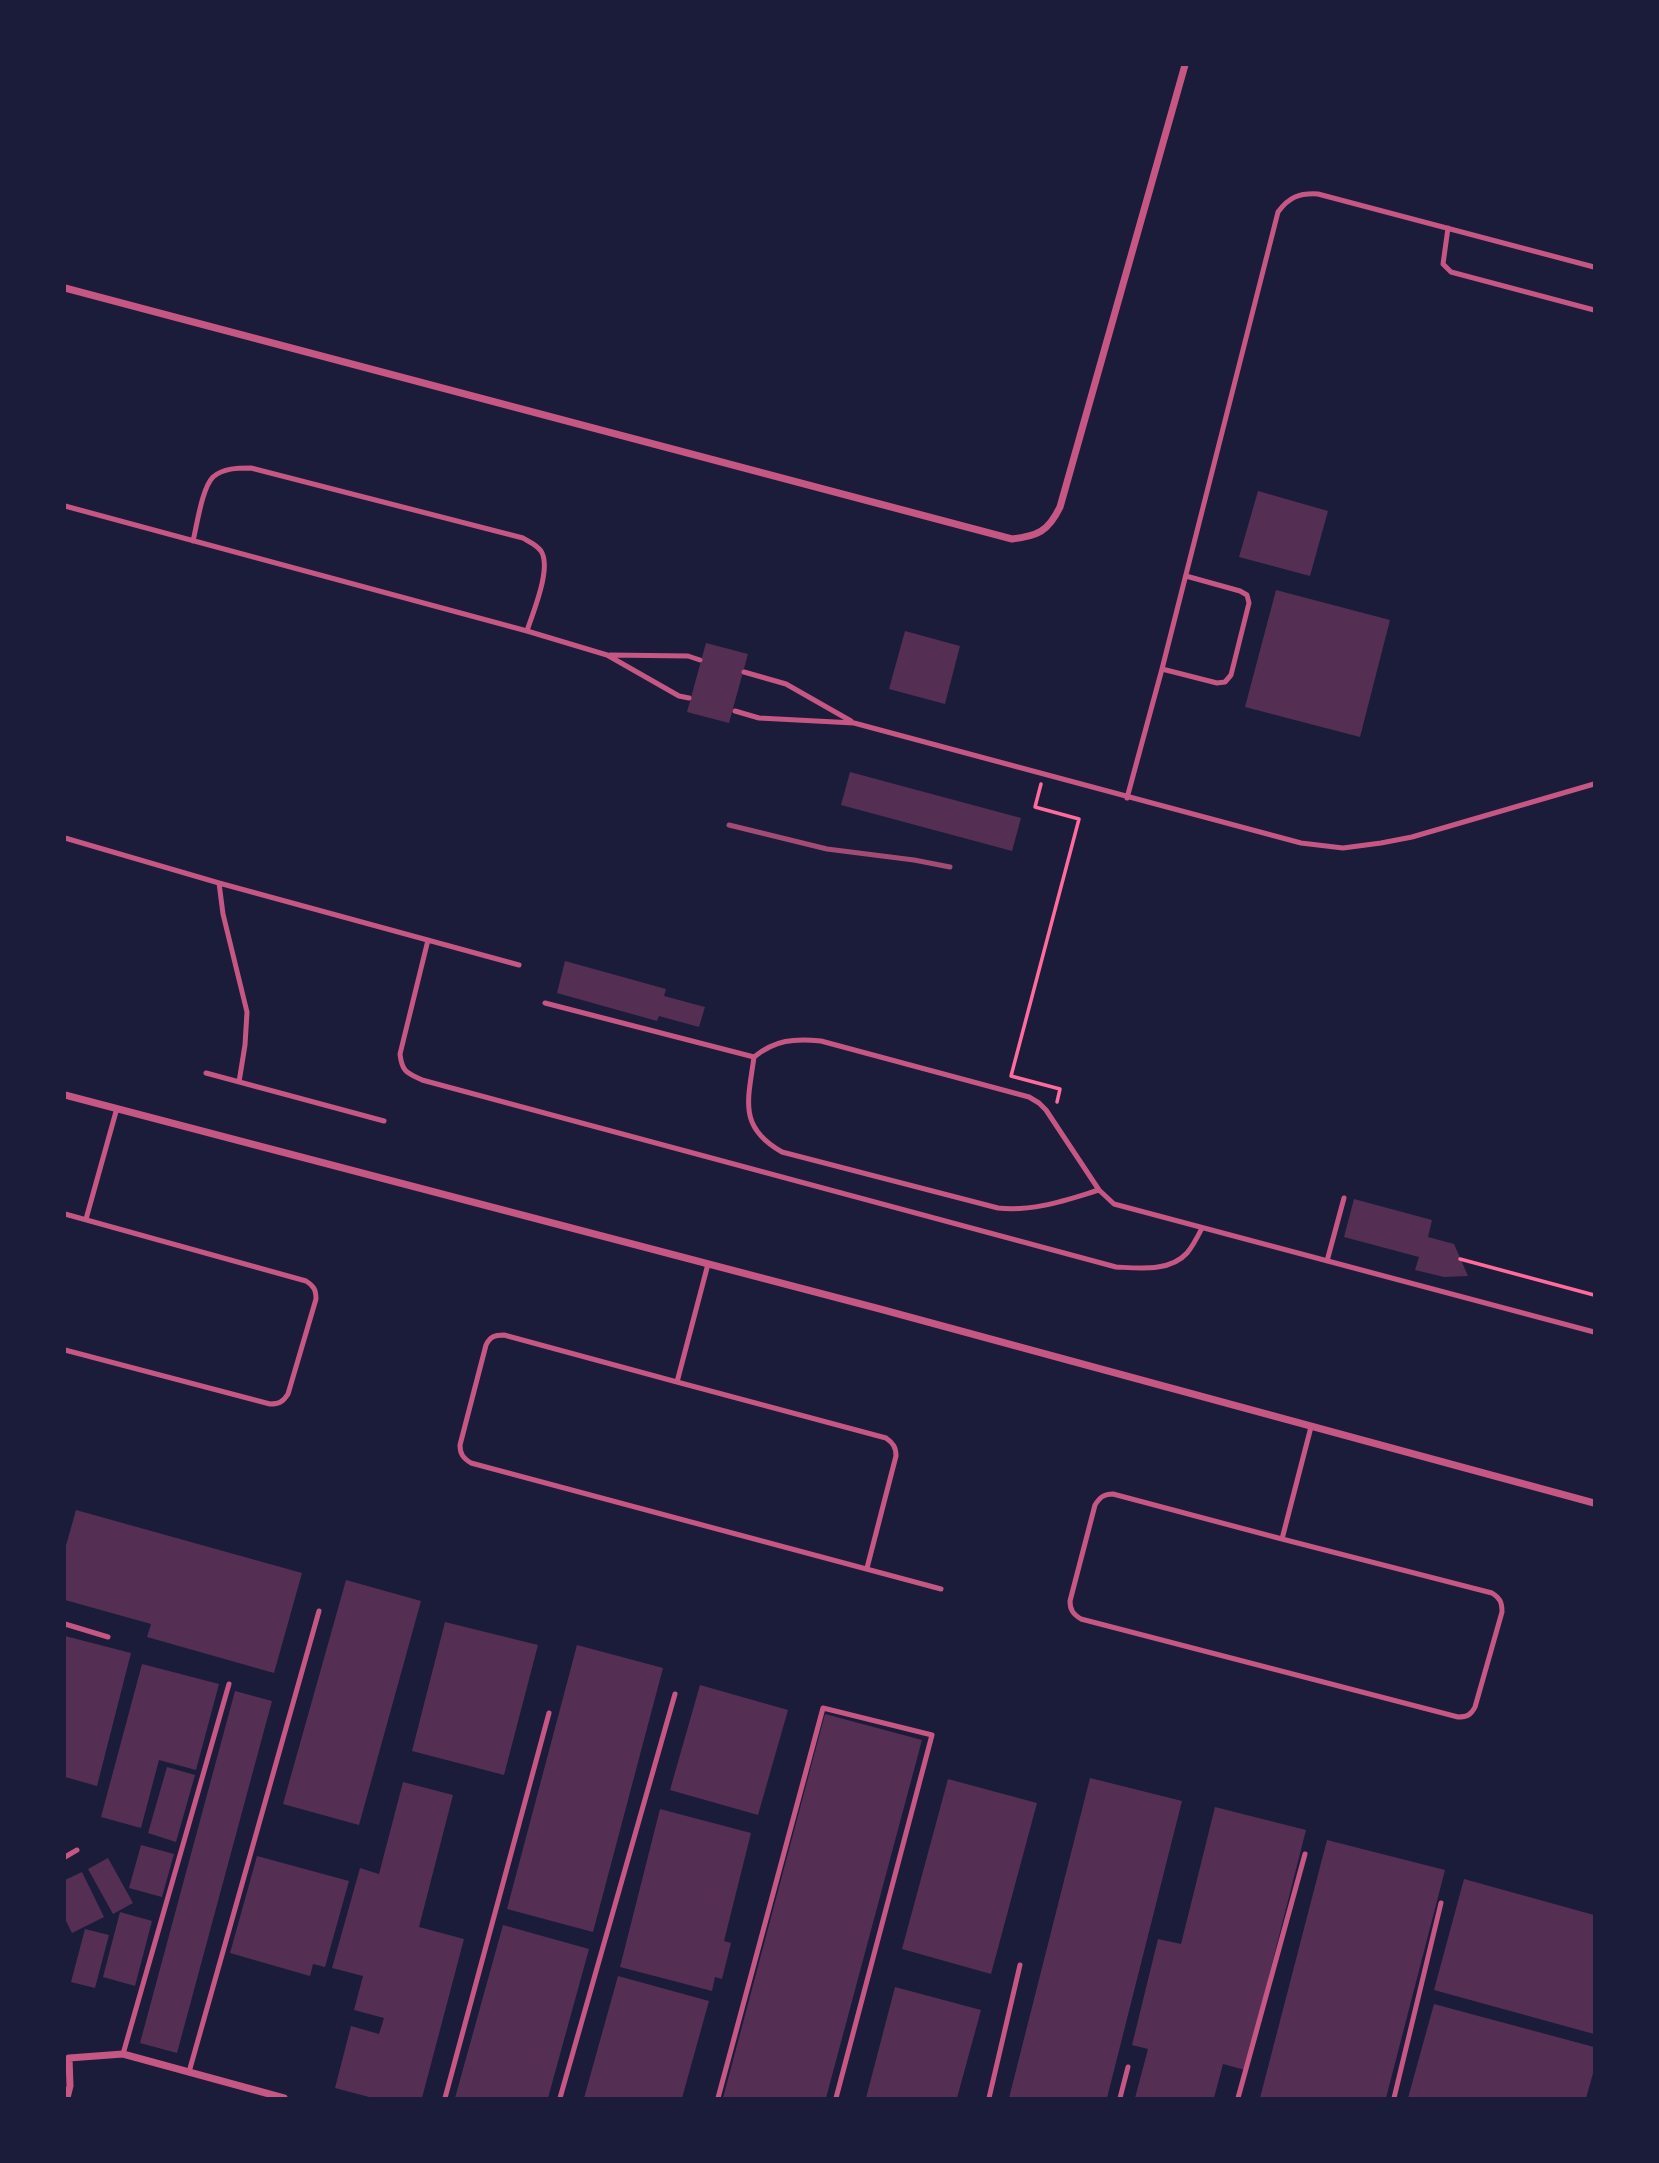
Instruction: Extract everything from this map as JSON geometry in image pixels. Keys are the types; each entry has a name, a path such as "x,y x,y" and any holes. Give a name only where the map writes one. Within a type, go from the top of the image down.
{"street":[{"path":"65,288 1012,538 1028,537 1041,532 1052,523 1060,508 1185,65"},
{"path":"65,1094 1594,1503"},
{"path":"67,2098 70,2086 67,2054 123,2054 284,2098"}],"lane":[{"path":"1127,798 1278,212 1293,196 1304,193 1318,194 1594,267"},
{"path":"1448,228 1443,264 1451,272 1594,310"},
{"path":"193,541 207,489 213,477 234,468 251,468 523,538 535,544 542,552 545,562 527,631"},
{"path":"65,506 607,654 679,695 690,698"},
{"path":"1162,669 1217,683 1225,682 1231,675 1249,603 1247,595 1186,576"},
{"path":"607,654 688,656 700,660"},
{"path":"744,672 786,684 854,723"},
{"path":"735,711 759,718 854,723 1301,843 1343,848 1412,837 1594,784"},
{"path":"65,838 519,965"},
{"path":"219,883 223,914 247,1012 239,1082"},
{"path":"428,940 400,1054 401,1066 407,1073 422,1080 1116,1267 1145,1269 1169,1265 1187,1254 1202,1228"},
{"path":"545,1003 754,1057 778,1042 813,1040 1030,1097 1046,1110 1099,1190 1114,1204 1594,1332"},
{"path":"754,1057 749,1113 764,1141 782,1152 998,1208 1033,1208 1099,1190"},
{"path":"206,1073 384,1121"},
{"path":"86,1219 117,1108"},
{"path":"1327,1261 1344,1198"},
{"path":"65,1214 306,1281 316,1292 288,1394 284,1401 277,1404 65,1350"},
{"path":"677,1382 708,1264"},
{"path":"867,1568 896,1456 892,1442 504,1335 489,1339 460,1445 460,1453 471,1463 941,1589"},
{"path":"1282,1539 1311,1427"},
{"path":"1106,1494 1282,1539 1499,1597 1502,1612 1472,1713 1458,1717 1081,1619 1074,1615 1070,1608 1095,1504 1106,1494"},
{"path":"189,2072 319,1611"},
{"path":"65,1624 108,1637"},
{"path":"123,2054 229,1684"},
{"path":"560,2098 675,1694"},
{"path":"718,2098 822,1708 932,1735 836,2098"},
{"path":"445,2098 549,1713"},
{"path":"65,1857 77,1850"},
{"path":"1238,2098 1305,1854"},
{"path":"1394,2098 1441,1903"},
{"path":"989,2098 1020,1965"},
{"path":"1120,2098 1129,2067"}],"path":[{"path":"1043,775 1035,807 1079,819 1011,1076 1060,1089"},
{"path":"1460,1259 1594,1295"}],"building":[{"path":"1258,491 1328,511 1310,576 1239,557"},
{"path":"1276,590 1390,620 1360,737 1245,707"},
{"path":"905,631 960,646 945,704 889,689"},
{"path":"706,643 748,654 729,723 687,712"},
{"path":"850,772 1021,818 1012,851 841,805"},
{"path":"565,961 666,989 664,996 705,1007 699,1027 659,1016 657,1021 557,993"},
{"path":"1354,1199 1432,1220 1428,1237 1454,1244 1468,1276 1444,1277 1415,1270 1419,1257 1344,1237"},
{"path":"76,1510 302,1573 274,1673 147,1637 151,1624 65,1600 65,1549"},
{"path":"346,1580 421,1601 359,1825 283,1804"},
{"path":"445,1622 538,1645 504,1775 412,1751"},
{"path":"65,1636 131,1653 97,1786 65,1777"},
{"path":"577,1645 663,1668 593,1932 507,1909"},
{"path":"142,1664 219,1684 196,1770 159,1760 141,1828 101,1817"},
{"path":"700,1685 788,1710 758,1815 670,1790"},
{"path":"235,1691 272,1701 177,2053 140,2043"},
{"path":"825,1714 922,1740 826,2098 723,2098"},
{"path":"167,1767 195,1775 176,1842 148,1833"},
{"path":"1090,1778 1182,1801 1107,2098 1009,2098"},
{"path":"948,1779 1037,1803 991,1974 902,1949"},
{"path":"403,1782 453,1795 419,1927 464,1939 422,2098 373,2098 335,2088 351,2026 379,2034 384,2018 354,2010 363,1976 332,1968 360,1868 379,1874"},
{"path":"1215,1807 1306,1830 1245,2070 1223,2064 1214,2098 1135,2098 1148,2049 1132,2045 1158,1939 1181,1944"},
{"path":"660,1809 751,1833 724,1941 731,1943 722,1979 715,1977 712,1991 620,1967"},
{"path":"1327,1840 1445,1870 1386,2098 1260,2098"},
{"path":"141,1845 174,1854 162,1897 129,1888"},
{"path":"257,1856 349,1881 325,1967 313,1964 310,1976 230,1953"},
{"path":"108,1858 133,1903 113,1914 88,1869"},
{"path":"82,1872 104,1917 72,1933 65,1919 65,1880"},
{"path":"1464,1879 1594,1915 1594,2034 1434,1990"},
{"path":"120,1912 152,1921 135,1986 103,1977"},
{"path":"503,1925 589,1949 548,2098 455,2098"},
{"path":"85,1929 109,1935 95,1988 71,1982"},
{"path":"618,1976 709,2001 682,2098 584,2098"},
{"path":"895,1987 981,2010 957,2098 866,2098"},
{"path":"1434,2004 1594,2047 1594,2070 1586,2098 1408,2098"}],"railway":[{"path":"729,825 827,849 950,867"}]}
